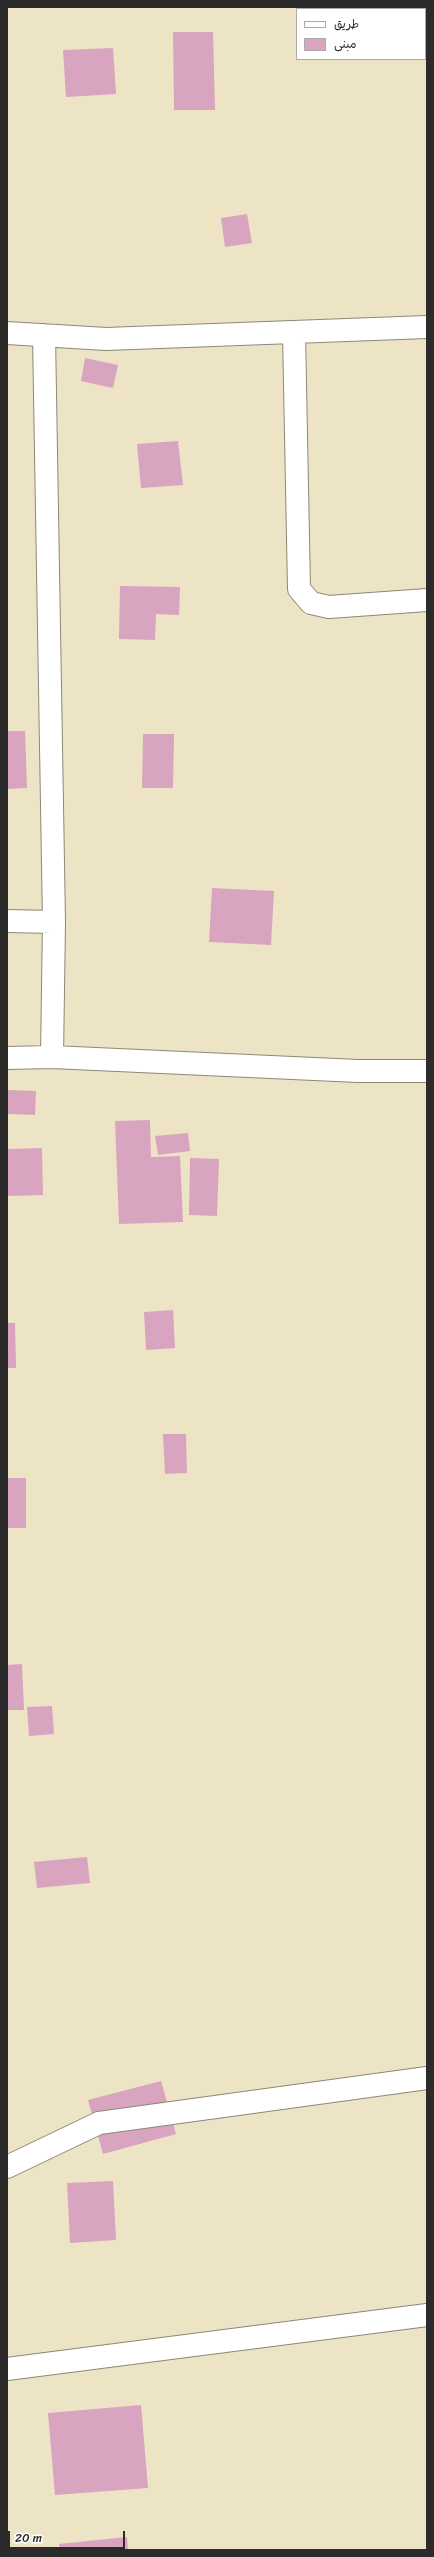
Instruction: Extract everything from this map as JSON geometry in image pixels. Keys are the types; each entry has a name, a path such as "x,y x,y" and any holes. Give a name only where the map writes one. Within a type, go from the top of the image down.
{"street":[{"path":"7,333 106,339 427,327"},
{"path":"294,332 299,588 311,603 329,607 427,600"},
{"path":"44,335 54,922 52,1057"},
{"path":"7,921 54,922"},
{"path":"7,1058 52,1057 358,1071 427,1071"},
{"path":"7,2168 57,2141 99,2123 427,2078"},
{"path":"7,2369 427,2315"}],"building":[{"path":"173,32 213,32 215,110 174,110"},
{"path":"113,48 116,94 66,97 63,50"},
{"path":"247,214 252,243 225,247 221,218"},
{"path":"85,358 118,365 113,388 81,381"},
{"path":"178,441 183,485 141,488 137,444"},
{"path":"120,586 180,587 179,615 156,614 155,640 119,639"},
{"path":"7,731 25,731 27,788 7,789"},
{"path":"143,734 174,734 173,788 142,788"},
{"path":"212,888 274,891 271,945 209,942"},
{"path":"7,1090 36,1091 35,1115 7,1114"},
{"path":"150,1120 151,1157 180,1156 183,1222 119,1224 115,1121"},
{"path":"188,1133 190,1151 158,1155 155,1136"},
{"path":"42,1148 43,1195 7,1196 7,1149"},
{"path":"190,1158 219,1159 217,1216 189,1215"},
{"path":"173,1310 175,1348 146,1350 144,1312"},
{"path":"7,1323 15,1323 16,1368 7,1368"},
{"path":"163,1434 186,1434 187,1473 165,1474"},
{"path":"7,1478 26,1478 26,1528 7,1528"},
{"path":"22,1664 24,1710 7,1710 7,1665"},
{"path":"52,1706 54,1734 29,1736 27,1707"},
{"path":"87,1857 90,1883 37,1888 34,1862"},
{"path":"161,2081 176,2134 103,2154 88,2100"},
{"path":"113,2181 116,2240 70,2243 67,2183"},
{"path":"141,2405 148,2488 55,2495 48,2413"},
{"path":"127,2537 128,2550 60,2550 59,2544"}]}
